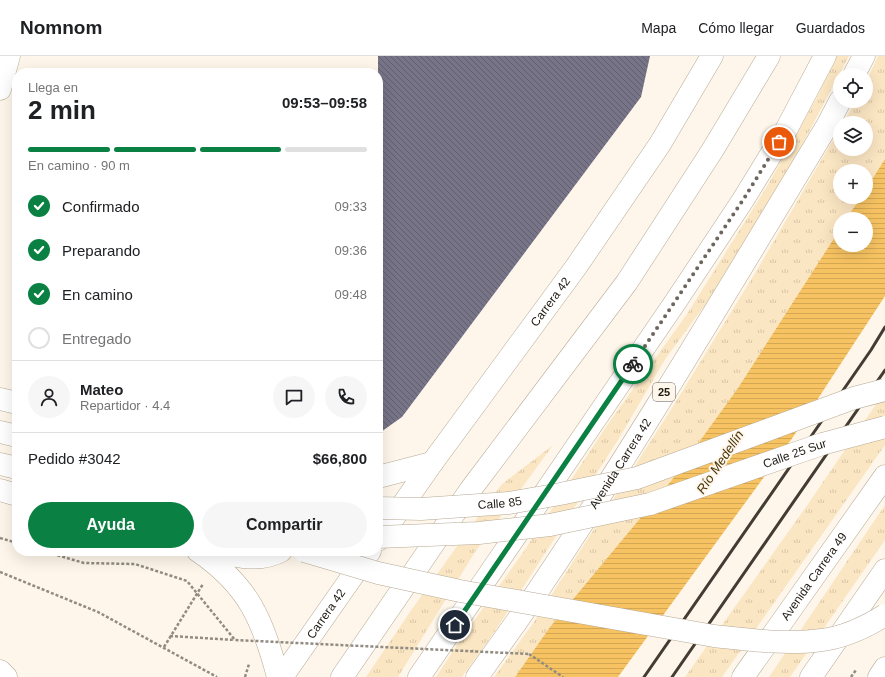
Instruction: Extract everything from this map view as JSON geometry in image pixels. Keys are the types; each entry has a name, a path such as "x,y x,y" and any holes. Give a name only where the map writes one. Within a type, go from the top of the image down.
{"main road":[{"path":"0,89 9,56"},
{"name":"Carrera 42","path":"383,533 432,463 576,267 660,144 712,56"},
{"path":"342,677 471,489 627,282 712,151 769,56"},
{"path":"419,677 676,301 743,200 786,130 825,56"},
{"path":"858,68 864,56"},
{"name":"Avenida Carrera 42","path":"477,677 542,584 599,497 827,126 836,108"},
{"name":"Calle 85","path":"383,508 420,509 509,503 637,478 854,398 885,390"},
{"path":"0,399 12,402"},
{"name":"Calle 25 Sur","path":"383,537 479,533 550,525 650,504 822,444 885,427"},
{"path":"0,432 12,435"},
{"path":"383,476 432,463"},
{"path":"0,464 12,467"},
{"name":"Avenida Carrera 49","path":"743,677 885,476"},
{"path":"0,490 12,494"},
{"path":"206,556 216,563 235,583 249,601 262,624 270,646 278,677"},
{"path":"239,556 256,559 267,556"},
{"path":"321,556 378,573 460,591 714,636 796,642 823,640 854,632 885,615"},
{"name":"Carrera 42","path":"282,677 367,556"},
{"path":"811,677 885,570"},
{"path":"879,677 885,668"},
{"path":"0,672 6,677"}],"path":[{"path":"0,538 12,542"},
{"path":"59,556 84,564 135,564 187,581 235,640"},
{"path":"0,572 98,612 217,677"},
{"path":"164,647 205,580"},
{"path":"170,636 529,654 563,677"}],"green space":[{"path":"837,56 849,56 843,68 833,68 833,86 784,179 708,301 666,358 618,440 495,631 462,677 436,677 463,636 522,554 608,424 687,314 766,188 816,99"},
{"path":"878,56 885,56 885,159 873,178 873,164 833,164 833,204 856,204 851,212 833,212 833,240 738,388 671,481 550,627 515,677 494,677 534,622 667,416 757,270 833,140 833,156 873,156 873,116 847,116 852,108 873,108 872,68"},
{"path":"885,391 885,445 722,677 685,677 806,507"},
{"path":"553,445 475,552 398,677 366,677 412,609 501,485"},
{"path":"885,505 885,540 790,677 769,677"}],"water":[{"name":"Río Medellín","path":"885,159 885,296 791,440 618,677 515,677 550,627 671,481 738,388 833,240 833,252 873,252 873,212 851,212 856,204 873,204 873,178"}],"building":[{"path":"378,56 650,56 641,97 402,417 383,430 383,68 378,68"}],"railway":[{"path":"644,677 871,350 885,327"},
{"path":"672,677 885,370"}],"way so far":[{"path":"633,364 743,200 779,142"}],"route":[{"path":"455,625 633,364"}]}
